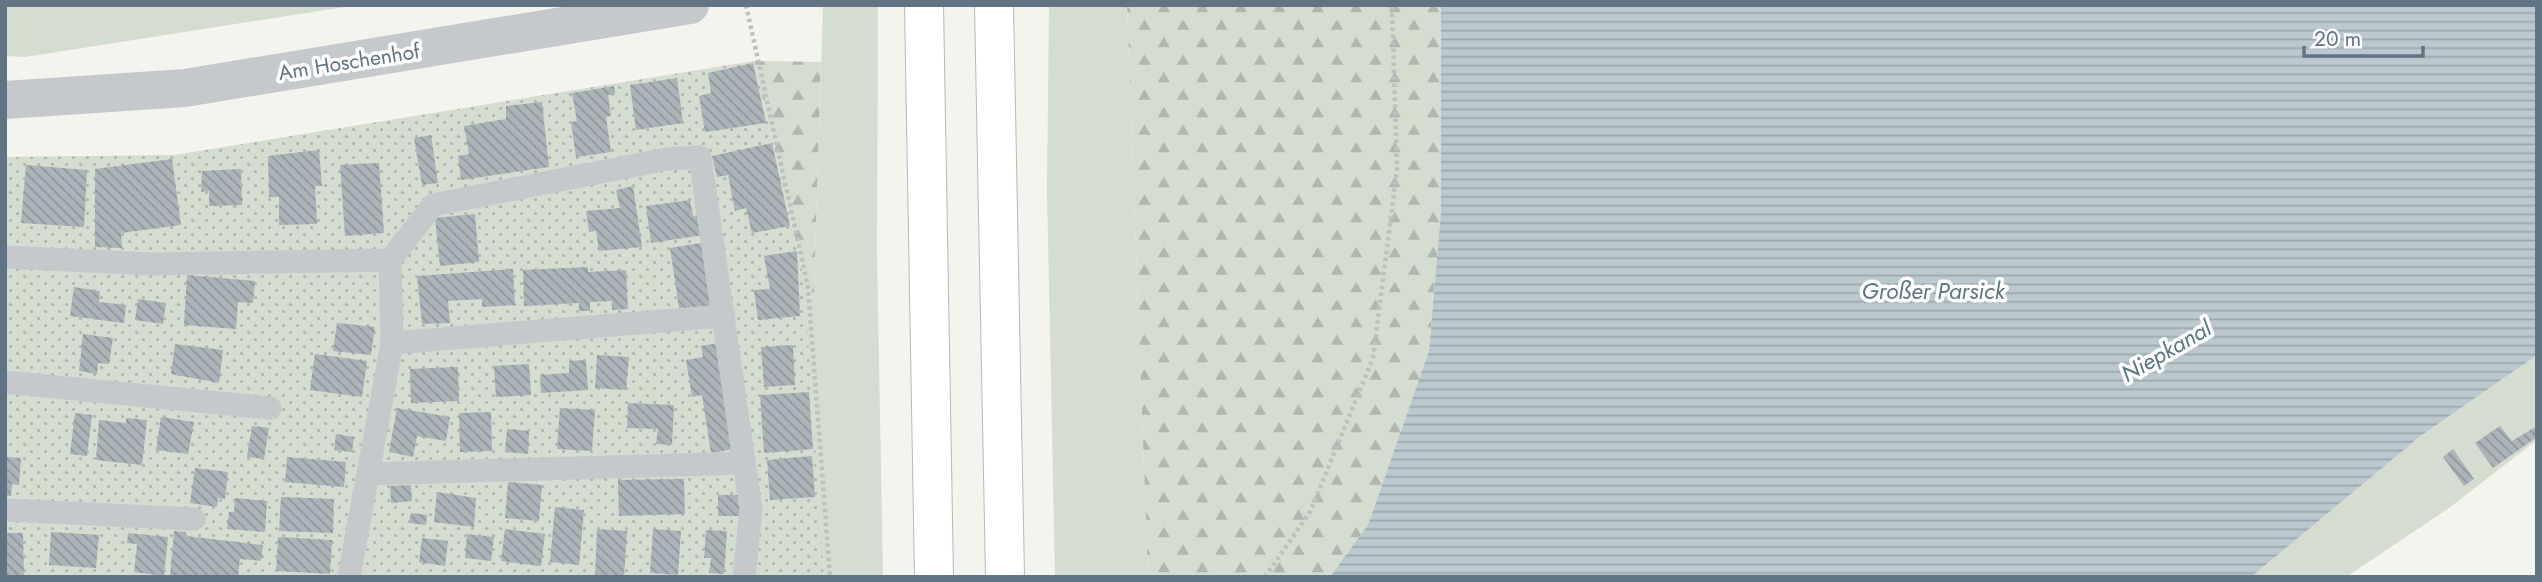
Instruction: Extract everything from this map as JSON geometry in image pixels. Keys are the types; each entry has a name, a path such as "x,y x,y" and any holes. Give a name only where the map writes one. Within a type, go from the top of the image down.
{"highway":[{"path":"924,5 934,577"},
{"path":"994,5 1005,577"}],"street":[{"name":"Am Hoschenhof","path":"5,100 185,88 690,5"}],"lane":[{"path":"349,577 392,343 390,260 433,205 667,159 700,157 751,510 744,577"},
{"path":"5,257 152,264 390,260"},
{"path":"392,343 724,316"},
{"path":"5,382 270,408"},
{"path":"369,474 744,463"},
{"path":"5,510 194,519"}],"path":[{"path":"746,5 808,287 830,577"},
{"path":"1265,577 1310,512 1373,358 1397,169 1392,5"}],"green space":[{"path":"9,5 357,5 25,57 5,56 5,6"},
{"path":"823,5 878,5 877,253 883,577 824,577 804,304 814,293"},
{"path":"1049,5 1127,5 1148,577 1055,577 1047,190"},
{"path":"1127,5 1441,5 1441,211 1429,351 1368,525 1330,577 1148,577"},
{"path":"754,61 821,62 814,293 804,304 804,278"},
{"path":"754,61 804,279 824,577 5,577 5,157 174,155"},
{"path":"2537,355 2537,440 2449,508 2346,577 2251,577 2422,435"}],"water":[{"name":"Großer Parsick","path":"1441,5 2537,5 2537,355 2422,435 2251,577 1330,577 1368,525 1429,351 1441,211"}],"building":[{"path":"753,63 766,123 705,132 699,96 711,93 708,73"},
{"path":"677,78 683,123 636,130 630,85"},
{"path":"614,86 615,94 608,95 611,116 606,117 611,152 576,157 571,122 577,121 572,93"},
{"path":"542,102 549,167 461,180 458,156 469,154 464,126 506,119 506,106"},
{"path":"431,135 438,183 422,185 414,138"},
{"path":"772,143 790,226 752,233 746,208 735,211 728,175 717,177 712,156"},
{"path":"319,150 322,186 315,186 317,224 279,225 279,197 269,197 268,156"},
{"path":"172,159 181,225 121,233 122,248 95,247 95,169"},
{"path":"379,163 384,233 345,236 340,165"},
{"path":"26,165 87,170 84,227 21,223"},
{"path":"241,169 242,205 209,206 209,191 201,192 202,171"},
{"path":"633,186 642,247 599,251 596,231 589,232 586,211 620,208 616,190"},
{"path":"690,200 693,216 701,215 703,235 651,243 646,206"},
{"path":"475,214 479,262 440,266 435,218"},
{"path":"707,242 717,308 680,314 670,248"},
{"path":"797,251 800,316 758,320 754,290 770,289 764,256"},
{"path":"588,267 588,272 626,270 628,309 612,310 612,301 590,302 590,311 579,311 579,303 524,306 523,270"},
{"path":"513,269 515,305 482,307 482,299 448,301 450,323 422,324 417,276"},
{"path":"187,275 255,281 253,303 238,302 236,329 184,325"},
{"path":"74,287 100,291 99,302 126,305 124,323 70,316"},
{"path":"138,299 166,303 163,324 135,320"},
{"path":"337,323 375,327 371,355 333,351"},
{"path":"83,334 113,338 109,364 98,363 97,374 79,371"},
{"path":"718,343 740,448 711,453 702,395 692,397 686,360 703,357 701,346"},
{"path":"175,344 223,350 219,383 171,374"},
{"path":"793,345 795,385 764,387 761,347"},
{"path":"315,354 367,361 362,397 310,390"},
{"path":"597,355 629,357 626,390 595,388"},
{"path":"586,360 588,390 541,393 540,375 569,373 569,361"},
{"path":"529,364 531,395 496,397 494,366"},
{"path":"458,367 459,401 411,403 410,369"},
{"path":"809,392 813,449 764,453 760,395"},
{"path":"628,403 674,405 672,445 656,444 658,429 627,428"},
{"path":"397,408 450,417 446,441 417,436 413,457 389,452"},
{"path":"560,408 595,410 592,451 557,449"},
{"path":"491,412 492,451 460,452 459,413"},
{"path":"75,413 92,415 87,456 70,454"},
{"path":"161,417 194,422 188,454 156,450"},
{"path":"126,418 147,420 142,465 96,460 99,420 126,423"},
{"path":"252,426 269,428 264,459 247,457"},
{"path":"2500,426 2512,441 2537,426 2537,437 2493,468 2475,443"},
{"path":"507,429 529,431 528,454 505,452"},
{"path":"336,434 354,437 352,452 334,450"},
{"path":"2453,449 2474,479 2464,486 2443,457"},
{"path":"812,456 815,497 770,500 767,460"},
{"path":"5,457 21,458 19,485 12,484 11,496 5,496"},
{"path":"287,457 346,462 344,487 285,482"},
{"path":"195,468 228,472 225,499 218,498 217,507 190,503"},
{"path":"684,479 685,514 619,516 618,480"},
{"path":"508,482 542,485 539,521 505,518"},
{"path":"411,485 412,501 391,503 390,486"},
{"path":"437,492 476,498 474,527 434,522"},
{"path":"718,495 742,495 742,516 718,516"},
{"path":"281,497 334,499 333,533 279,531"},
{"path":"235,498 267,501 265,532 227,529 229,512 234,512"},
{"path":"555,507 584,510 579,565 550,562"},
{"path":"411,513 427,515 426,525 409,523"},
{"path":"505,529 545,534 541,566 501,561"},
{"path":"597,529 627,531 624,577 595,577"},
{"path":"653,529 681,531 678,575 650,573"},
{"path":"706,530 727,531 724,574 709,573 711,558 704,558"},
{"path":"174,531 186,532 186,536 263,545 261,561 240,559 238,577 170,576"},
{"path":"51,532 99,535 96,568 49,565"},
{"path":"5,533 23,533 24,577 5,577"},
{"path":"128,533 168,537 164,576 134,572 137,544 127,543"},
{"path":"467,534 494,537 491,561 465,558"},
{"path":"278,537 332,540 330,574 276,571"},
{"path":"422,538 448,541 445,566 419,562"}],"water label":[{"name":"Niepkanal","path":"2166,351"}]}
